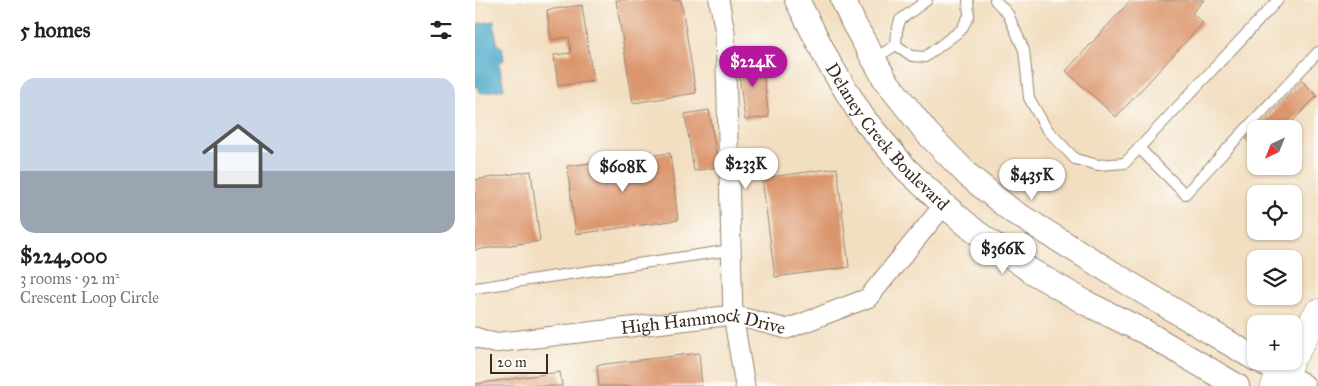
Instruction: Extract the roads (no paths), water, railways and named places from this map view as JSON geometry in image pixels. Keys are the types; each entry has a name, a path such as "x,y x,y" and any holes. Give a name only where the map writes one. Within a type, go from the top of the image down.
{"main road":[{"path":"1284,371 1318,313"}],"street":[{"path":"719,0 725,32 733,315 745,386"},
{"name":"Delaney Creek Boulevard","path":"797,0 829,63 863,118 906,169 944,205 976,232 1031,271 1088,304 1145,332 1237,386"},
{"name":"Delaney Creek Boulevard","path":"843,0 853,24 886,81 928,134 969,176 1012,211 1247,354"},
{"name":"High Hammock Drive","path":"475,337 493,343 733,315 787,329 869,298 944,205"}],"lane":[{"path":"896,45 900,20 927,0"},
{"path":"896,45 912,56 925,57 961,30 969,16 968,0"},
{"path":"995,0 1008,14 1024,50 1029,98 1046,128 1075,159 1098,165 1125,163 1278,0"},
{"path":"874,59 896,45"},
{"path":"1139,148 1185,194 1318,52"},
{"path":"475,288 731,250"}],"water":[{"path":"494,21 497,45 502,47 504,60 499,63 504,89 481,93 475,85 475,24"}]}
